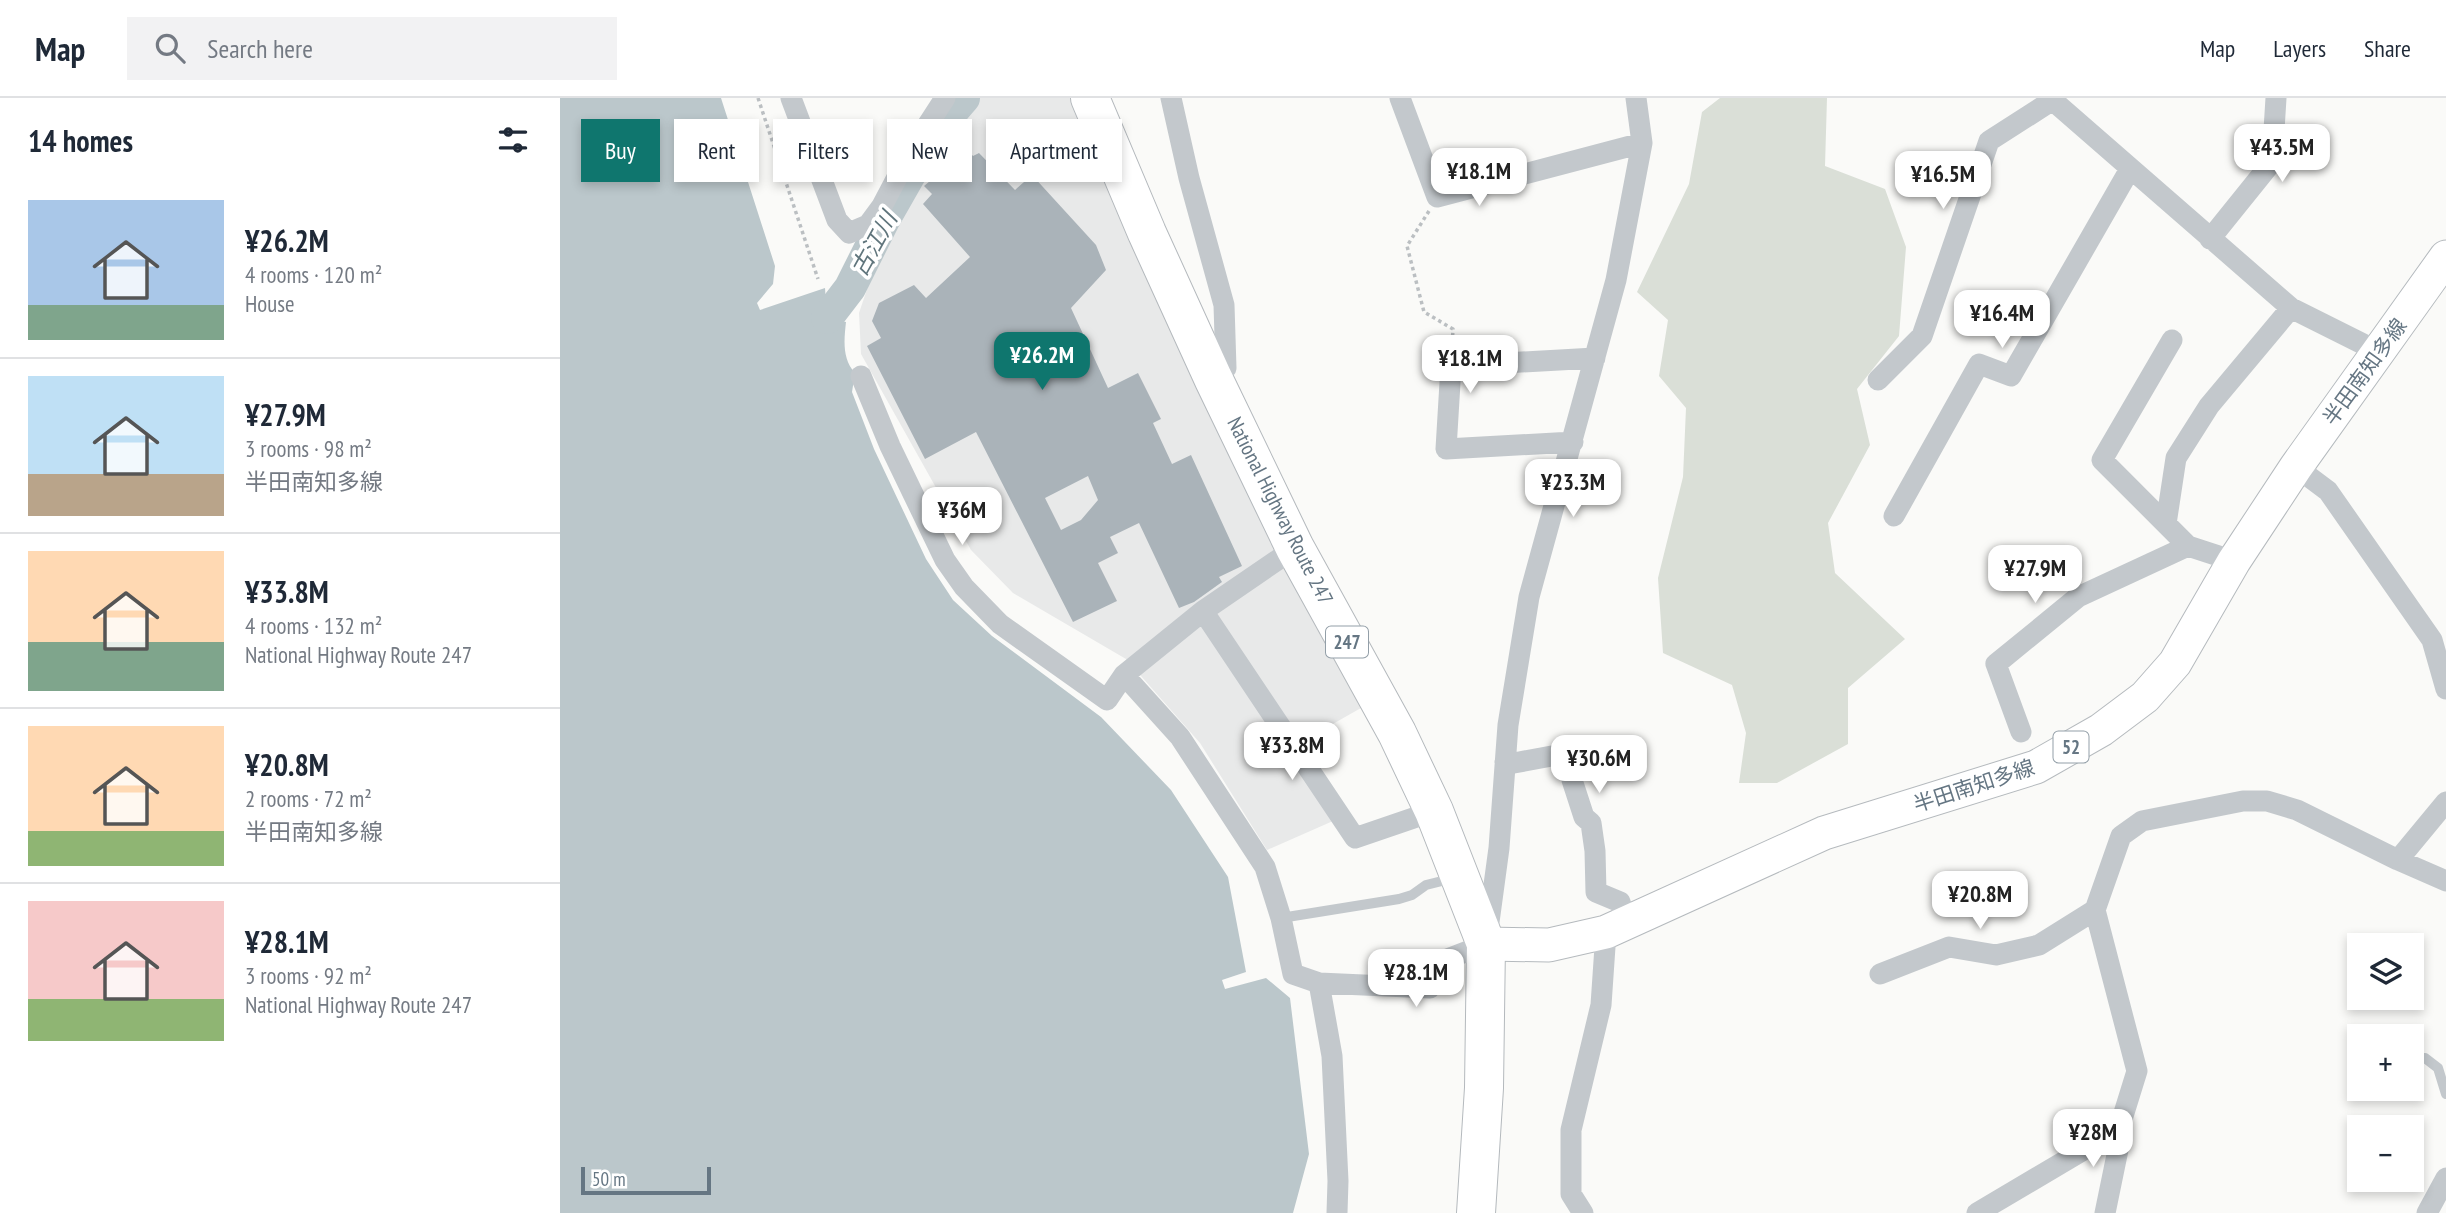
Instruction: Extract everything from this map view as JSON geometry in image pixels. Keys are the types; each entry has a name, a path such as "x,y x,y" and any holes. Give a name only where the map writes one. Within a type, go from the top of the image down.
{"highway":[{"name":"National Highway Route 247","path":"1090,98 1147,233 1213,378 1295,548 1397,733 1434,811 1486,944 1484,1088 1476,1213"}],"main road":[{"name":"半田南知多線","path":"1486,944 1549,945 1617,927 1824,833 2036,767 2101,730 2144,697 2175,663 2234,561 2296,467 2443,266"}],"street":[{"path":"791,98 836,220 849,233 868,225 882,206 912,149 945,98"},
{"path":"1171,98 1189,178 1224,305 1226,368 1213,378"},
{"path":"1400,98 1437,197 1642,143"},
{"path":"1124,674 1180,737 1265,867 1281,918 1293,974 1319,983 1430,988 1437,963 1486,944 1499,848 1508,725 1529,597 1616,280 1642,143 1636,98"},
{"path":"2210,239 2272,162 2276,98"},
{"path":"1878,380 1922,336 1989,141 2053,99 2291,309 2379,352"},
{"path":"1894,516 1979,364 2011,376 2130,169"},
{"path":"2166,524 2176,458 2209,406 2291,309"},
{"path":"2172,340 2102,460 2188,546 2234,561"},
{"path":"1573,442 1446,449 1451,366 1595,358"},
{"path":"861,376 890,446 940,548 964,587 1000,624 1107,700 1124,674 1203,611 1295,548"},
{"path":"2296,467 2328,491 2432,640 2446,690"},
{"path":"2021,732 1996,664 2078,597 2188,546"},
{"path":"1203,611 1355,838 1434,811"},
{"path":"1505,762 1514,763 1568,752 1572,780 1584,817 1591,823 1596,892 1620,902 1601,1005 1571,1130 1571,1195 1583,1213"},
{"path":"2105,1213 2119,1145 2119,1129 2137,1071 2095,911 2121,836 2142,821 2243,801 2267,801 2297,810 2446,881"},
{"path":"2398,860 2446,802"},
{"path":"1881,974 1949,947 1996,955 2039,944 2095,911"},
{"path":"1319,983 1332,1056 1339,1181 1337,1213"},
{"path":"1977,1213 2119,1129"},
{"path":"2427,1213 2446,1178"}],"lane":[{"path":"1281,918 1399,899 1426,886 1460,877"},
{"path":"2425,1058 2438,1068 2446,1094"}],"path":[{"path":"758,98 818,279"},
{"path":"1437,197 1407,246 1424,312 1452,329 1451,366"}],"shaded area":[{"path":"560,98 721,98 728,119 674,119 674,182 748,182 775,266 773,284 757,303 760,310 825,288 827,318 846,322 846,355 855,373 852,392 874,449 926,559 953,600 992,636 1101,717 1171,790 1228,877 1246,972 1222,980 1225,989 1266,978 1290,998 1309,1154 1293,1213 560,1213"},
{"path":"979,98 1075,98 1085,119 986,119 986,182 1116,182 1368,704 1287,750 1333,821 1267,850 1200,743 1126,659 1013,593 971,550 861,354 859,313 879,254 918,182 972,182 972,119 958,119"},
{"path":"1720,98 1827,98 1825,166 1885,189 1906,247 1899,336 1857,389 1870,445 1828,523 1835,573 1905,639 1848,688 1848,744 1777,783 1739,783 1746,733 1732,685 1663,653 1658,578 1683,477 1686,408 1659,376 1668,320 1637,292 1689,184 1702,112"}],"building":[{"path":"979,153 986,160 986,182 1007,182 1015,190 1024,182 1038,182 1096,245 1106,270 1071,308 1108,388 1138,373 1161,419 1153,423 1172,464 1191,455 1242,566 1219,577 1222,582 1194,602 1179,608 1139,523 1110,537 1118,553 1098,563 1117,601 1073,622 976,432 925,459 867,346 881,338 872,321 879,303 914,285 926,298 970,257 923,204 932,194 924,186 929,182 972,182 972,155","holes":["1088,476 1098,500 1081,520 1061,530 1045,498"]}],"waterway":[{"name":"古江川","path":"827,318 850,288 884,220 933,134 964,98"}]}
